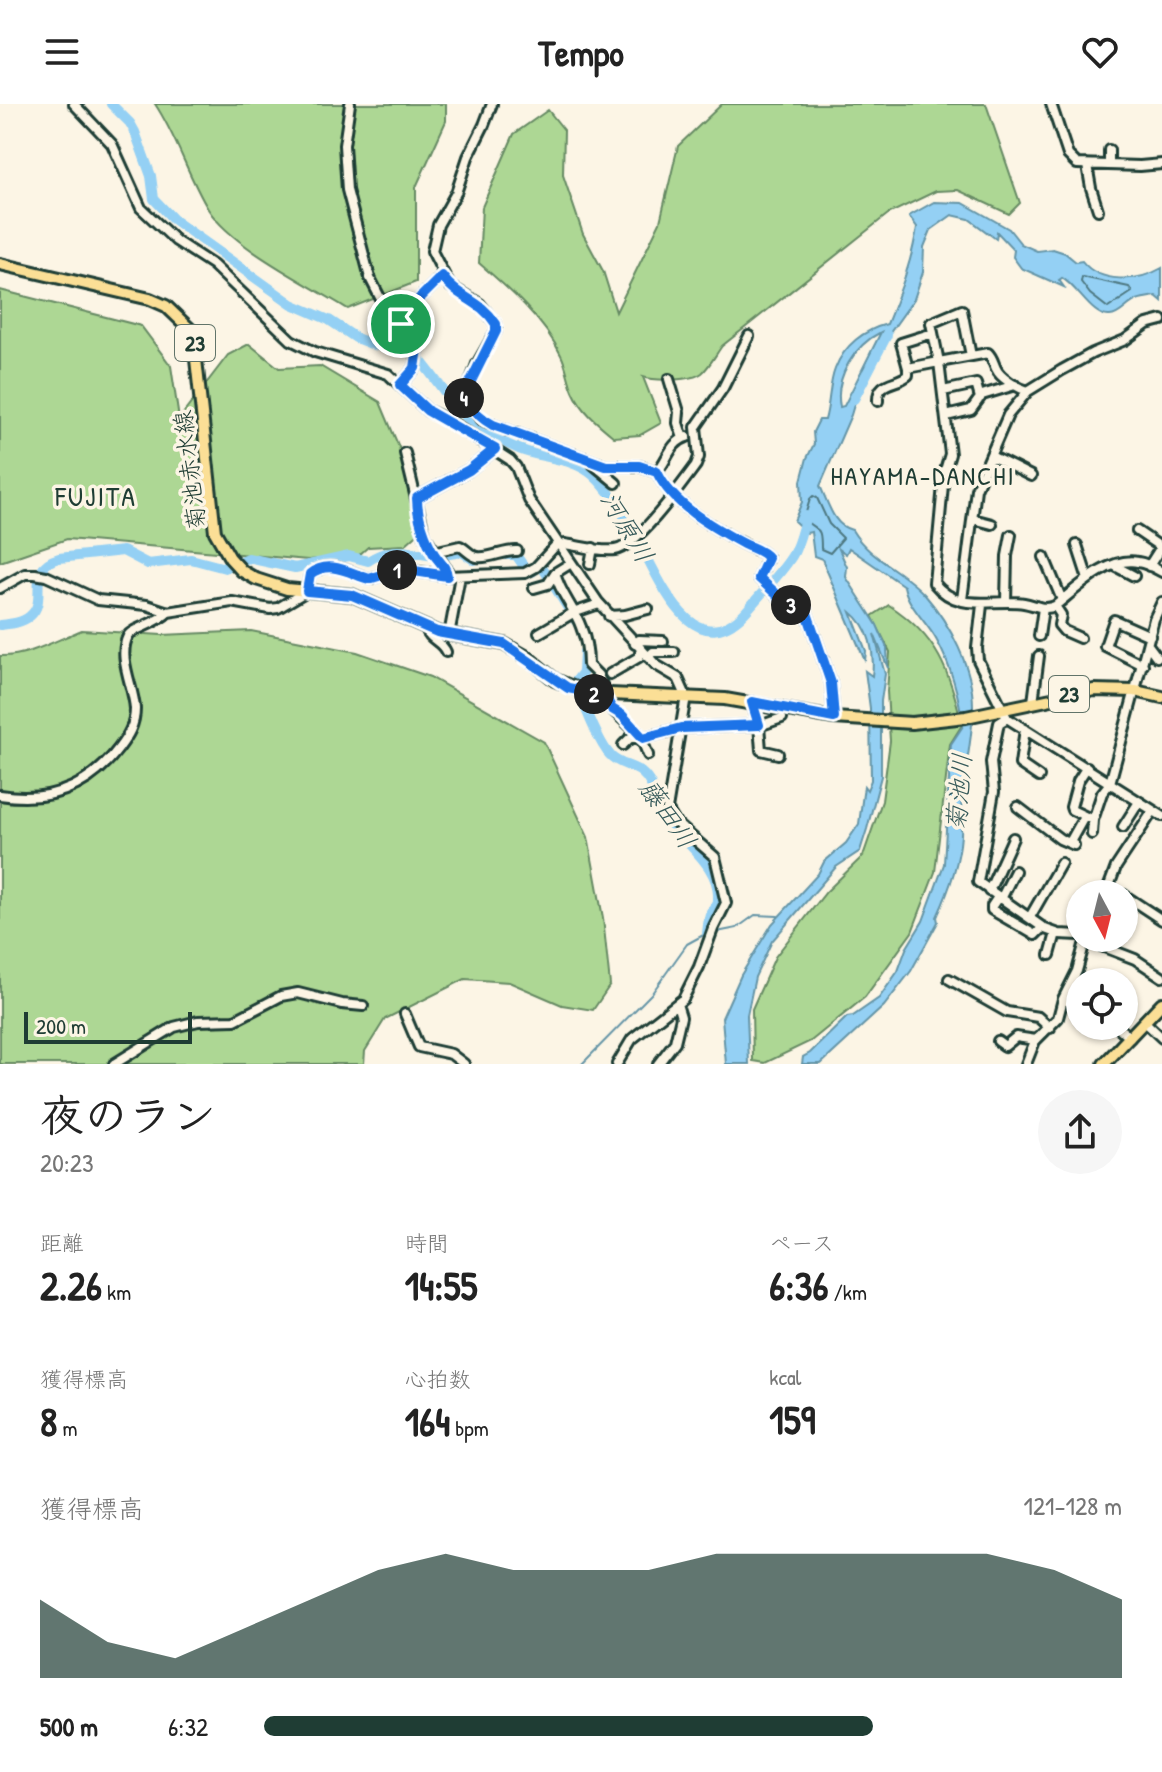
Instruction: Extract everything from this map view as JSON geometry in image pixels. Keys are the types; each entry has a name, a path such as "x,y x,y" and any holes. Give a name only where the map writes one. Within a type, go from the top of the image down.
{"main road":[{"name":"菊池赤水線","path":"0,264 150,299 166,306 193,332 212,520 220,545 230,558 242,571 269,585 352,595 426,628 504,644 568,688 604,695 686,696 752,702 834,718 895,723 1006,713 1033,702 1094,690 1135,691 1162,697"},
{"path":"1138,1029 1162,1003"},
{"path":"1104,1064 1128,1040"}],"street":[{"path":"74,104 112,144 141,208 176,241 213,265 291,340 315,352 388,374 428,411 495,449 516,467 529,500 599,604 656,665 678,678 686,696 667,809 675,822 715,857 726,903 683,999 632,1039 617,1064"},
{"path":"350,104 344,145 352,214 379,299 389,315 420,336 415,368 400,385"},
{"path":"448,420 463,397 496,331 496,324 480,304 455,291 442,276 432,251 438,225 456,193 492,104"},
{"path":"1051,104 1068,155 1077,164 1162,164"},
{"path":"1109,150 1109,165"},
{"path":"1087,165 1098,210"},
{"path":"401,324 409,309 442,276"},
{"path":"971,356 962,310 931,323 950,454 944,474 934,583 950,596 982,605 1006,602 1043,608 1058,603 1096,572 1115,566 1135,561 1162,572"},
{"path":"962,600 976,489 1006,419 1028,391 1086,356 1125,340 1147,324 1162,320"},
{"path":"878,401 881,389 887,383 908,375 901,343 933,333"},
{"path":"0,588 25,574 35,574 98,600 147,605 168,612 232,602 270,609 278,608 307,591 310,574 319,568 349,569 369,579 401,569 447,576 525,573 536,567 559,544 614,550 626,546 650,523 696,465 699,457 696,427 723,388 749,336"},
{"path":"908,368 988,353 993,357 998,372 1028,391"},
{"path":"669,379 683,438"},
{"path":"943,391 976,384 980,398"},
{"path":"946,416 971,410 982,395 1015,385"},
{"path":"463,397 482,420 606,466 639,466 657,472 673,496 712,525 745,545 766,553 768,558 759,578 779,597 794,607 806,610 827,669 834,718"},
{"path":"657,472 666,462 670,450 683,438 696,434"},
{"path":"417,498 469,470 495,449"},
{"path":"405,453 425,536 447,570 447,576"},
{"path":"991,456 1031,476"},
{"path":"591,460 616,483"},
{"path":"973,519 992,524"},
{"path":"1137,531 1162,548 1149,566"},
{"path":"1006,602 1007,556 1011,535"},
{"path":"1077,545 1088,579"},
{"path":"433,552 460,546 474,557 506,550 517,551"},
{"path":"590,564 593,548"},
{"path":"481,576 484,557"},
{"path":"1044,557 1061,615 1059,625 1064,631 1080,638"},
{"path":"534,588 548,584 555,573 571,563"},
{"path":"1115,566 1134,576"},
{"path":"555,573 565,600 582,627 588,665 598,675 612,709 622,715 643,738 648,755"},
{"path":"449,635 460,576"},
{"path":"1018,807 1060,839 1072,844 1110,783 1162,602"},
{"path":"539,633 573,613 599,604"},
{"path":"982,605 978,660 1006,713 1025,729 1162,816"},
{"path":"1039,636 1043,608"},
{"path":"609,616 648,609"},
{"path":"0,795 35,798 63,793 88,780 112,758 128,737 134,721 135,708 126,657 129,633 133,629 149,626 168,612"},
{"path":"1143,665 1105,646 1114,620 1149,640 1157,657"},
{"path":"1153,625 1162,630"},
{"path":"426,628 427,633 444,646 446,652"},
{"path":"610,674 639,657 639,640 663,641"},
{"path":"648,657 653,652 674,652"},
{"path":"1033,702 1039,656"},
{"path":"752,702 759,725 761,750 778,754"},
{"path":"1006,713 999,723 994,741 991,762 994,792 978,882 1043,927 1066,935"},
{"path":"623,745 630,738 643,738 681,728 759,725 782,718"},
{"path":"1025,729 1020,764 1039,777"},
{"path":"1087,767 1078,781 1071,807 1089,819 1092,834"},
{"path":"1123,827 1139,802"},
{"path":"1112,880 1116,867 1153,811"},
{"path":"989,891 1013,838"},
{"path":"1030,917 1061,863"},
{"path":"1015,871 992,910 1035,935 1043,927"},
{"path":"1138,904 1162,920"},
{"path":"1050,955 1056,933"},
{"path":"1026,1064 1036,1040 1058,1018 1063,999 1077,971 1081,952"},
{"path":"1118,952 1162,977"},
{"path":"949,979 1007,1012 1038,1017 1050,1028"},
{"path":"114,1064 174,1027 198,1021 235,1020 281,996 298,993 363,1006"},
{"path":"658,1064 675,1042 681,1017 677,1004"},
{"path":"405,1014 419,1047 451,1054 464,1064"},
{"path":"1145,1022 1162,1038"},
{"path":"998,1041 1005,1046 1016,1037 1036,1040"}],"green space":[{"path":"155,104 446,104 446,121 416,187 416,282 348,309 252,251 219,223 208,209"},
{"path":"722,104 986,104 1020,203 1009,214 958,190 936,191 888,214 722,346 702,373 673,380 643,377 661,423 640,435 614,437 590,416 576,398 561,355 545,329 514,294 479,263 482,207 514,134 548,110 564,130 563,175 583,234 603,271 616,312 660,222 678,146"},
{"path":"0,290 141,326 171,366 179,419 228,355 249,344 279,368 320,366 380,402 401,452 423,529 405,545 368,547 359,555 308,560 67,539 0,562"},
{"path":"889,605 919,629 939,656 962,725 950,744 935,872 912,932 865,997 811,1041 765,1063 753,1061 752,1009 775,957 826,892 863,856 882,801 890,741 887,691 890,652 872,616"},
{"path":"82,630 162,635 251,631 357,652 430,677 544,742 588,837 603,918 610,985 593,1010 562,1005 509,982 465,979 385,1019 365,1051 364,1064 0,1064 0,656 31,651"}],"water":[{"path":"934,202 963,203 1009,229 1021,244 1037,251 1053,249 1065,253 1099,274 1131,278 1162,268 1162,301 1156,296 1141,299 1117,314 1104,315 1091,307 1062,278 1059,280 1064,287 1021,268 1013,257 1014,250 997,232 996,239 969,219 952,215 931,230 924,247 923,272 914,299 865,368 851,415 820,486 840,524 852,530 868,549 925,595 943,619 964,662 972,692 973,718 956,867 937,917 938,922 911,971 884,1006 821,1064 802,1064 803,1057 847,1017 879,998 898,971 906,949 923,921 944,864 951,744 963,726 947,661 933,634 909,601 904,586 849,548 846,554 839,549 847,567 846,577 877,625 887,648 888,668 874,634 885,674 881,701 881,776 860,851 836,867 772,941 755,977 747,1015 749,1064 726,1064 722,1018 741,975 772,924 818,874 824,862 846,843 859,824 864,786 867,790 871,780 870,708 865,671 872,676 870,641 863,625 851,612 866,651 865,661 822,559 814,556 811,532 807,533 794,521 802,502 801,481 814,444 813,432 819,420 825,420 839,360 856,340 870,330 887,324 909,264 917,227 909,216","holes":["881,332 844,406 840,407 840,384 848,363 863,345"]}],"waterway":[{"name":"河原川","path":"111,104 135,132 151,176 154,199 174,220 292,304 329,320 356,338 374,345 413,352 462,413 505,443 576,465 593,475 618,506 668,595 695,625 711,630 729,625 749,608 792,556 806,516"},
{"name":"菊池川","path":"854,399 887,335"},
{"name":"藤田川","path":"0,625 20,622 30,616 38,602 42,569 59,558 123,551 148,564 191,559 225,568 248,558 295,568 349,556 368,561 394,551 436,556 462,552 474,560"},
{"name":"藤田川","path":"501,555 516,555 532,572 541,565 576,621"},
{"name":"藤田川","path":"584,652 583,672 575,682 605,749 613,758 646,777 665,816 713,874 718,898 710,915 707,933"},
{"path":"717,932 737,928 755,915 778,916"},
{"path":"582,1064 652,993 687,944 707,933"}],"district":[{"name":"HAYAMA-DANCHI","path":"923,476"},
{"name":"FUJITA","path":"96,496"}],"route":[{"path":"442,276 455,291 480,304 496,324 496,331 463,397 482,420 606,466 649,468 657,472 673,496 712,525 745,545 766,553 768,558 759,578 786,603 806,610 831,683 834,718 752,702 759,725 681,728 643,738 622,715 612,709 604,695 568,688 544,673 516,649 491,641 437,632 352,595 307,591 310,574 319,568 349,569 369,579 401,569 447,576 447,570 425,536 417,498 469,470 495,449 428,411 400,385 415,368 420,336 401,324 409,309 442,276"}]}
